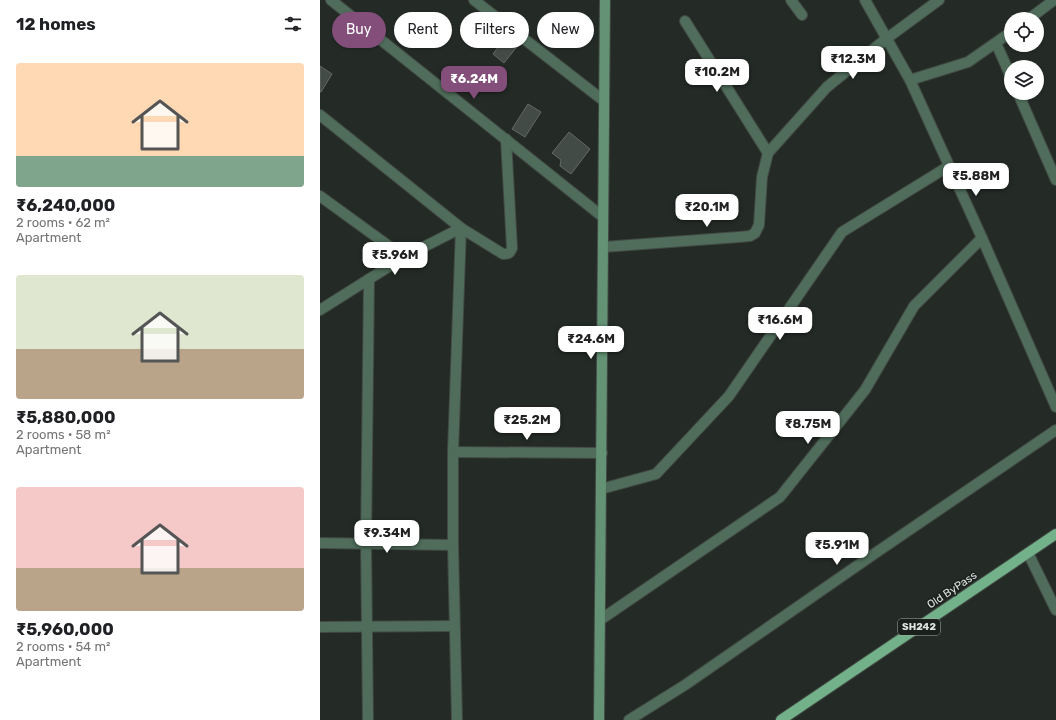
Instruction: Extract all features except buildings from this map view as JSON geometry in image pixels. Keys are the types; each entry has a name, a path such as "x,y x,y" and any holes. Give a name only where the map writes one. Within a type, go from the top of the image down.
{"main road":[{"path":"599,720 605,0"},
{"name":"Old ByPass","path":"781,720 1056,534"}],"street":[{"path":"331,0 603,217"},
{"path":"474,0 604,101"},
{"path":"791,0 802,15"},
{"path":"865,0 886,40 910,80 982,238 1056,407"},
{"path":"603,247 750,236 755,233 759,225 762,177 768,153 827,87 939,0"},
{"path":"1038,12 1054,0"},
{"path":"685,21 768,153"},
{"path":"910,80 968,62 1004,37"},
{"path":"996,43 1004,61"},
{"path":"1021,100 1056,179"},
{"path":"320,114 461,228 503,254 508,254 512,248 506,139"},
{"path":"601,489 656,474 729,396 842,232 949,166"},
{"path":"320,196 404,257"},
{"path":"320,310 404,257 461,228"},
{"path":"457,720 454,626 453,452 461,228"},
{"path":"600,620 780,497 865,390 914,306 982,238"},
{"path":"368,720 366,542 369,280"},
{"path":"629,720 685,685 1056,430"},
{"path":"453,452 602,453"},
{"path":"320,543 366,542 453,545"},
{"path":"1028,553 1056,610"},
{"path":"320,627 454,626"}]}
